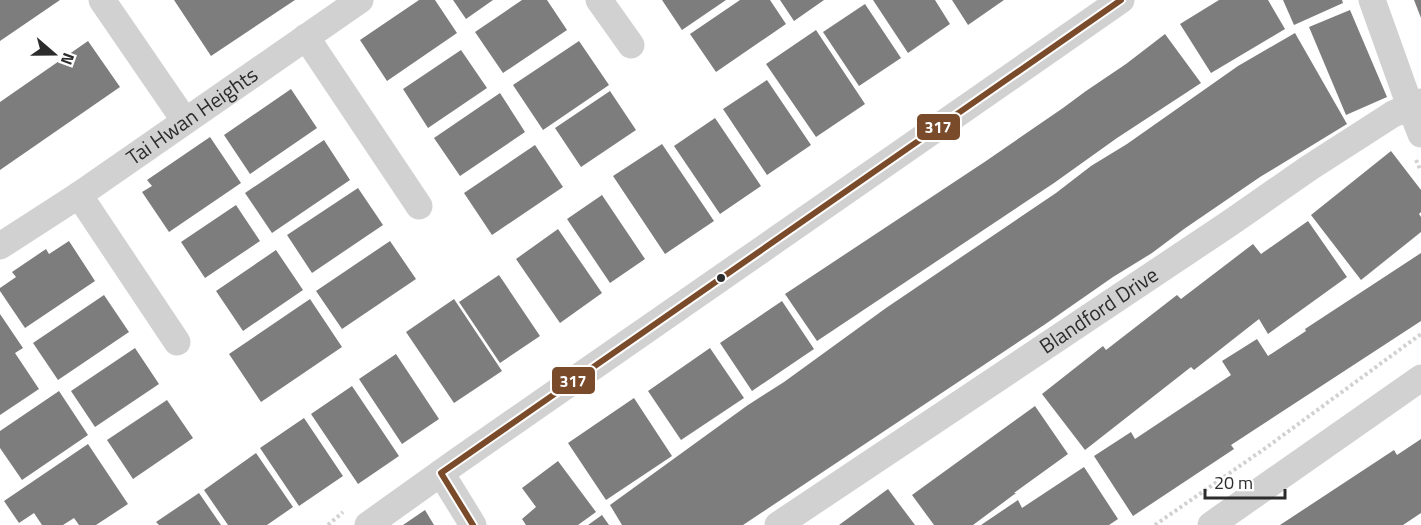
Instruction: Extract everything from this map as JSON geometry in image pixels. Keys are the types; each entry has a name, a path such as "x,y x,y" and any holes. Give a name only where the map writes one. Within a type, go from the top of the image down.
{"street":[{"path":"102,0 185,121"},
{"name":"Tai Hwan Heights","path":"0,246 79,195 360,0"},
{"path":"599,0 631,45"},
{"path":"368,525 1121,0"},
{"path":"1372,0 1415,104 1421,134"},
{"path":"306,37 418,206"},
{"name":"Blandford Drive","path":"778,525 1309,168 1393,114 1415,104"},
{"path":"79,195 177,342"},
{"path":"1211,525 1421,378"},
{"path":"441,473 473,525"}],"path":[{"path":"1155,525 1267,447 1421,334"}],"building":[{"path":"0,0 60,0 0,41"},
{"path":"174,0 295,0 211,56"},
{"path":"419,0 435,0 457,33 387,81 360,40"},
{"path":"453,0 493,0 466,19"},
{"path":"522,0 547,0 567,30 503,73 475,32"},
{"path":"662,0 726,0 682,30"},
{"path":"740,0 770,0 786,24 716,72 690,34"},
{"path":"780,0 824,0 794,21"},
{"path":"873,0 935,0 950,24 908,53"},
{"path":"952,0 1004,0 968,25"},
{"path":"1219,0 1268,0 1285,29 1211,73 1180,24"},
{"path":"1283,0 1342,0 1343,3 1294,25"},
{"path":"1414,0 1421,0 1421,18"},
{"path":"865,4 901,58 859,86 823,32"},
{"path":"1350,10 1387,97 1346,115 1309,27"},
{"path":"816,30 865,104 816,137 766,64"},
{"path":"1295,33 1347,124 1260,177 1152,253 743,525 622,525 610,505 748,405 1056,193 1091,166 1127,144 1238,66"},
{"path":"1165,34 1201,83 817,341 785,294 986,161 1126,64"},
{"path":"88,41 120,87 0,170 0,102"},
{"path":"579,41 609,85 543,130 513,85"},
{"path":"461,50 487,88 428,128 403,89"},
{"path":"767,80 811,145 767,175 723,109"},
{"path":"291,89 317,128 250,174 224,135"},
{"path":"610,91 636,130 581,167 555,128"},
{"path":"500,93 525,132 460,176 434,138"},
{"path":"715,118 761,186 720,214 674,146"},
{"path":"210,137 241,183 169,232 142,192 152,186 147,180"},
{"path":"324,140 350,180 272,233 245,193"},
{"path":"662,144 714,221 665,254 613,176"},
{"path":"535,145 563,187 492,235 464,193"},
{"path":"1391,151 1421,190 1421,212 1419,214 1421,232 1361,280 1311,215"},
{"path":"358,188 383,225 312,273 287,235"},
{"path":"602,195 645,259 610,283 567,219"},
{"path":"236,205 260,241 205,278 181,242"},
{"path":"1308,221 1347,277 1268,334 1259,319 1194,370 1191,367 1085,450 1042,394 1103,346 1106,350 1177,295 1181,299 1253,244 1261,254"},
{"path":"558,229 602,293 560,323 516,259"},
{"path":"69,241 95,281 25,328 0,288 16,277 12,272 46,249 49,254"},
{"path":"390,241 416,279 342,329 316,291"},
{"path":"276,250 303,290 243,331 216,291"},
{"path":"1421,253 1421,321 1231,445 1234,449 1133,516 1094,456 1131,432 1135,439 1231,375 1222,361 1257,339 1268,356"},
{"path":"499,275 540,336 500,363 459,302"},
{"path":"104,295 129,332 58,380 33,343"},
{"path":"310,299 342,347 261,402 229,354"},
{"path":"454,299 502,371 454,403 406,332"},
{"path":"782,301 814,349 752,391 720,343"},
{"path":"0,314 23,348 15,353 39,389 0,415"},
{"path":"135,348 159,384 95,427 71,391"},
{"path":"710,348 744,398 681,440 648,391"},
{"path":"396,354 439,419 402,444 359,379"},
{"path":"352,386 399,456 358,484 311,414"},
{"path":"59,391 88,435 22,480 0,448 0,431"},
{"path":"634,398 672,456 606,500 568,443"},
{"path":"167,400 193,438 133,479 107,440"},
{"path":"1035,406 1068,454 973,525 934,525 912,495"},
{"path":"304,418 343,476 299,506 260,448"},
{"path":"1421,439 1421,513 1403,525 1280,525 1394,450 1397,455"},
{"path":"88,444 128,504 96,525 79,525 74,518 63,525 42,525 34,513 19,523 4,501"},
{"path":"256,453 293,507 267,525 228,525 204,490"},
{"path":"558,461 596,512 578,525 526,525 522,519 536,507 522,488"},
{"path":"1084,467 1118,519 1109,525 981,525 1018,500 1022,508"},
{"path":"888,489 915,525 839,525"},
{"path":"199,493 221,525 159,525 156,522"},
{"path":"425,510 434,525 403,525"},
{"path":"602,515 609,525 588,525"}],"transit line":[{"name":"317","path":"473,525 441,473 1121,0"}]}
